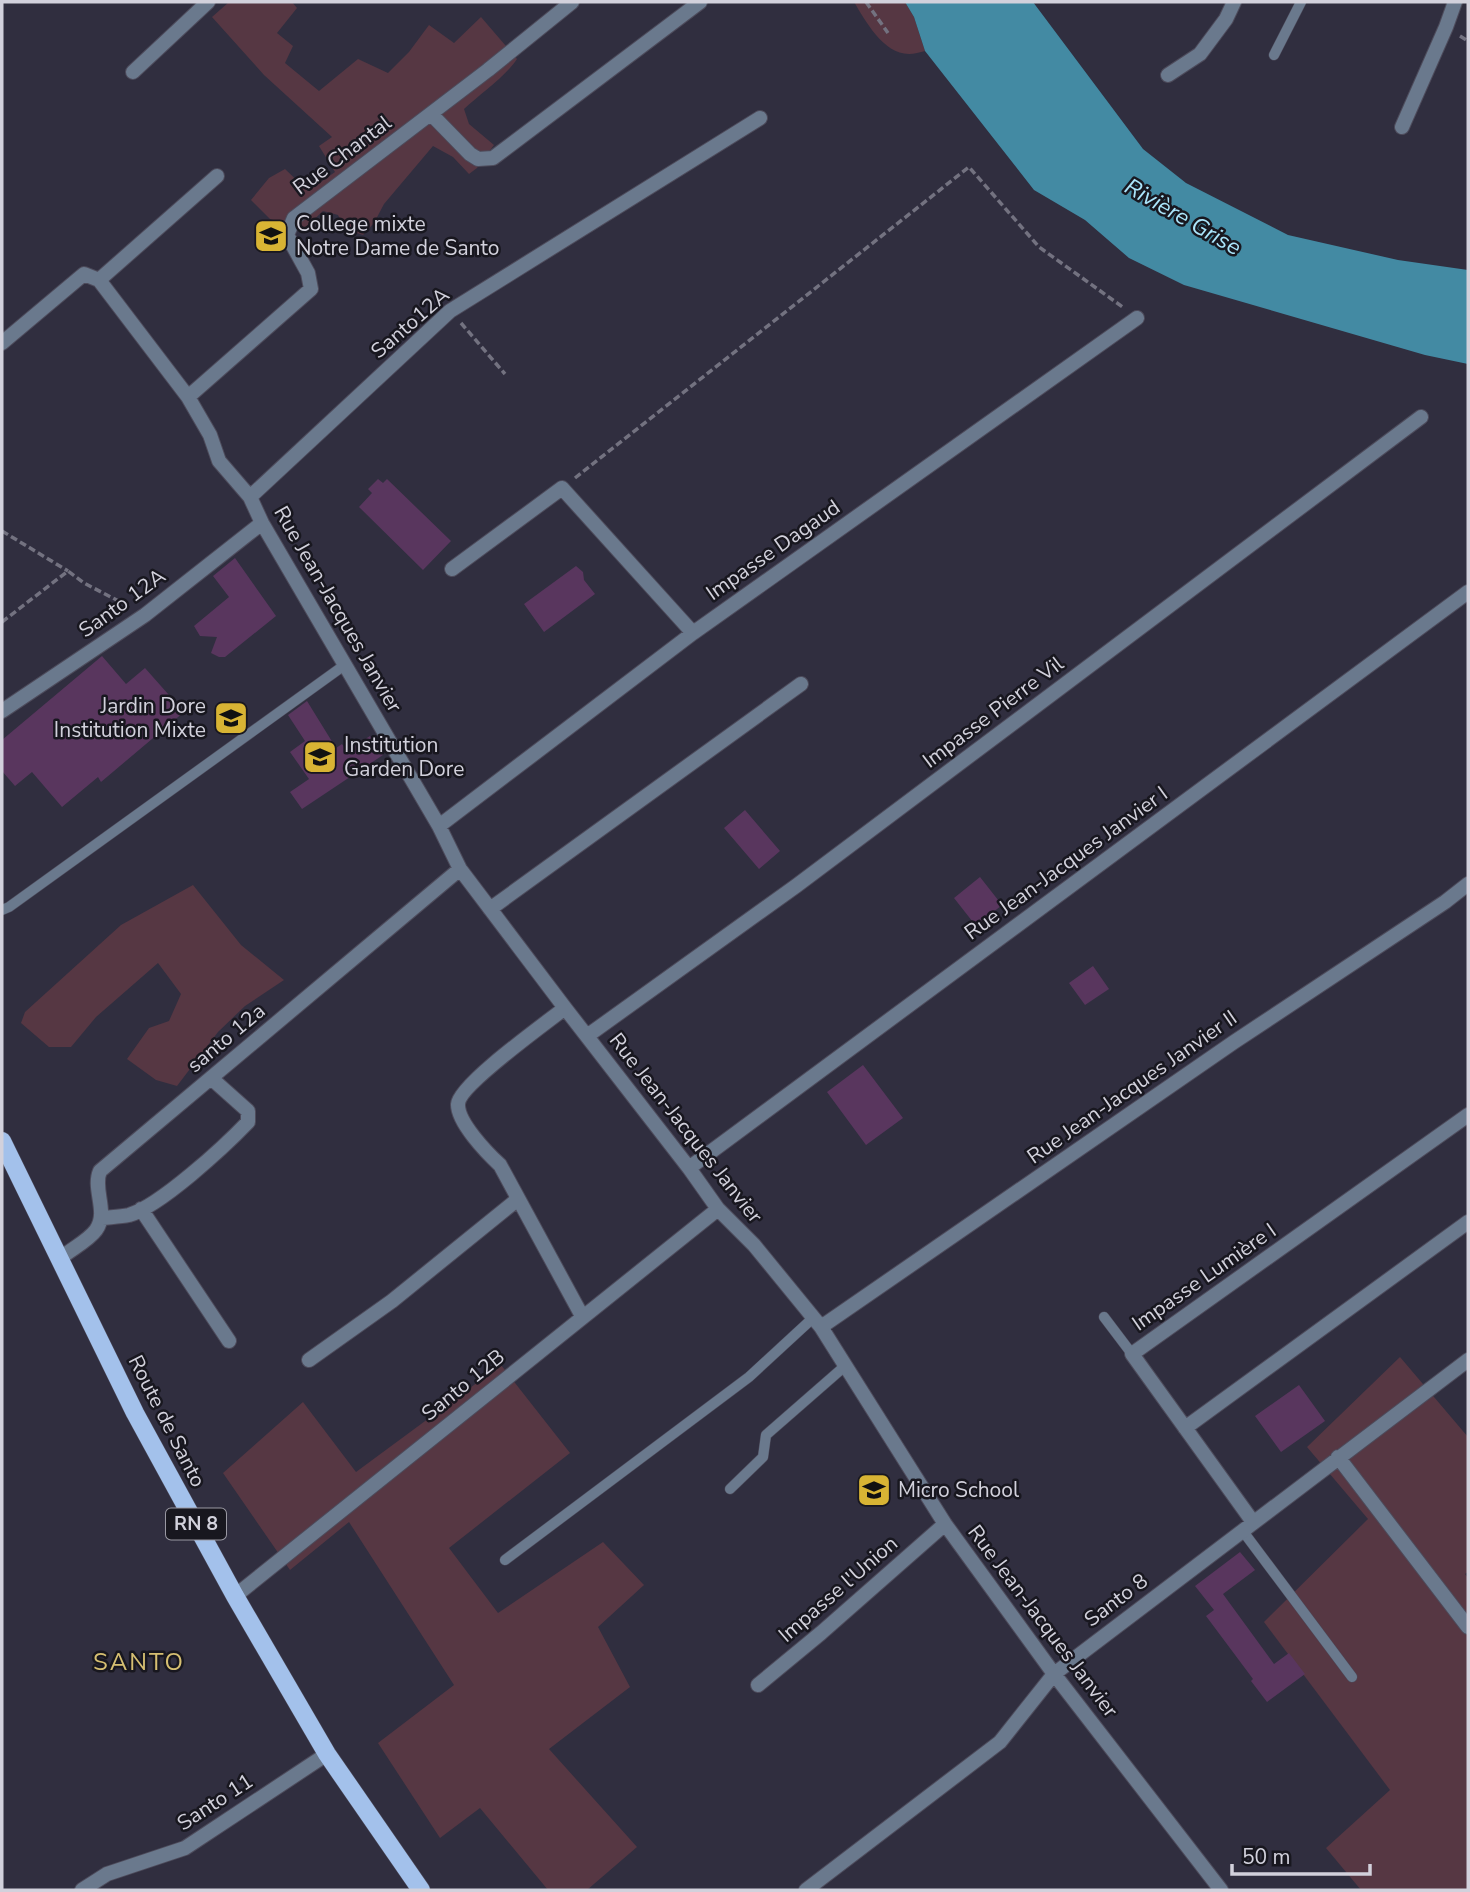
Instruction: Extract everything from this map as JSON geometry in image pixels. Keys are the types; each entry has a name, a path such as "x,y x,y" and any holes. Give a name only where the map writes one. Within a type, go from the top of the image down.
{"main road":[{"name":"Route de Santo","path":"2,1141 135,1413 235,1596 327,1754 421,1890"}],"street":[{"path":"133,72 208,2"},
{"name":"Rue Chantal","path":"188,397 310,289 308,273 287,235 294,218 572,2"},
{"path":"430,114 478,159 493,158 700,2"},
{"path":"1168,75 1200,54 1226,19 1234,2"},
{"path":"1402,127 1455,2"},
{"name":"Santo12A","path":"250,497 450,311 760,118"},
{"path":"2,343 84,274 99,280 217,176"},
{"name":"Rue Jean-Jacques Janvier","path":"99,280 188,397 210,435 219,461 250,497 262,523 439,826 460,869 565,1009 690,1168 718,1209 754,1245 817,1322 944,1524 1054,1674 1221,1890"},
{"name":"Impasse Dagaud","path":"439,826 693,633 1137,318"},
{"name":"Impasse Pierre Vil","path":"587,1036 796,886 1421,416"},
{"path":"452,569 562,488 693,633"},
{"name":"Santo 12A","path":"2,712 145,615 262,523"},
{"name":"Rue Jean-Jacques Janvier I","path":"690,1168 1468,592"},
{"path":"490,909 801,684"},
{"name":"santo 12a","path":"102,1218 96,1179 100,1171 460,869"},
{"name":"Rue Jean-Jacques Janvier II","path":"817,1322 1468,884"},
{"path":"565,1009 482,1073 463,1091 457,1103 461,1116 482,1148 499,1165 582,1316"},
{"path":"61,1258 96,1231 102,1218 128,1215 158,1199 212,1157 248,1122 248,1111 211,1078"},
{"name":"Impasse Lumière I","path":"1247,1526 1185,1428 1132,1354 1468,1115"},
{"path":"309,1360 392,1301 517,1199"},
{"path":"141,1209 229,1341"},
{"name":"Santo 12B","path":"235,1596 718,1209"},
{"path":"1185,1428 1468,1222"},
{"name":"Santo 8","path":"806,1890 1000,1742 1054,1674 1468,1360"},
{"path":"1338,1457 1468,1627"},
{"name":"Impasse l'Union","path":"758,1685 944,1524"},
{"name":"Santo 11","path":"82,1890 107,1874 185,1848 327,1754"}],"lane":[{"path":"1274,55 1301,2"},
{"path":"2,910 346,664"},
{"path":"1104,1317 1132,1354"},
{"path":"505,1560 749,1377 817,1322"},
{"path":"730,1489 763,1457 766,1435 845,1366"},
{"path":"1247,1526 1352,1677"}],"path":[{"path":"866,2 888,33"},
{"path":"562,488 969,167 1040,247 1137,318"},
{"path":"450,311 505,374"},
{"path":"2,531 84,583 145,615"},
{"path":"2,622 68,571"}],"shaded area":[{"path":"229,2 292,2 297,8 277,33 293,46 285,63 319,91 358,59 388,73 409,52 429,25 454,43 481,17 517,59 500,78 464,109 469,124 494,145 477,168 469,174 453,157 433,146 384,204 374,223 363,235 345,229 338,215 323,211 303,230 270,219 251,200 269,178 285,169 308,191 335,172 319,146 332,137 264,75 212,17"},
{"path":"854,2 905,2 914,17 925,51 909,54 891,48 876,35"},
{"path":"193,885 241,945 284,980 245,1006 218,1032 177,1086 156,1080 127,1059 149,1028 169,1021 181,994 158,963 96,1017 71,1047 49,1047 21,1023 25,1012 121,925"},
{"path":"1400,1357 1468,1437 1468,1572 1465,1574 1468,1578 1468,1890 1361,1890 1326,1848 1390,1790 1264,1622 1368,1519 1307,1447"},
{"path":"501,1365 570,1453 449,1548 498,1613 603,1542 644,1585 598,1627 630,1687 549,1749 637,1847 587,1890 548,1890 480,1808 440,1838 378,1743 454,1685 349,1522 290,1570 223,1473 303,1402 356,1472"}],"water":[{"name":"Rivière Grise","path":"905,2 1033,2 1143,149 1186,183 1288,235 1398,260 1468,270 1468,364 1425,355 1184,285 1129,258 1085,220 1034,190 925,51 914,17"}],"building":[{"path":"378,479 383,483 387,479 451,541 423,570 359,507 372,493 368,489"},
{"path":"235,558 276,616 225,657 219,657 211,653 217,637 200,636 194,626 229,597 213,576"},
{"path":"576,566 583,572 584,580 595,594 544,632 524,604"},
{"path":"102,656 126,684 145,668 184,712 101,782 98,777 62,807 32,772 15,786 2,771 2,740"},
{"path":"307,701 336,748 342,744 347,751 370,736 383,755 302,809 290,792 309,779 290,752 305,741 288,715"},
{"path":"745,810 780,851 759,869 724,828"},
{"path":"980,877 1002,905 976,926 954,898"},
{"path":"1093,966 1109,989 1085,1005 1069,983"},
{"path":"863,1065 903,1118 866,1145 827,1092"},
{"path":"1299,1385 1325,1421 1281,1452 1255,1416"},
{"path":"1240,1552 1255,1570 1223,1594 1274,1664 1289,1653 1305,1674 1267,1702 1206,1616 1214,1610 1195,1586"}],"place":[{"name":"College mixte Notre Dame de Santo","path":"271,236"},
{"name":"Jardin Dore Institution Mixte","path":"231,718"},
{"name":"Institution Garden Dore","path":"320,757"},
{"name":"Micro School","path":"874,1490"}],"district":[{"name":"SANTO","path":"139,1662"}]}
